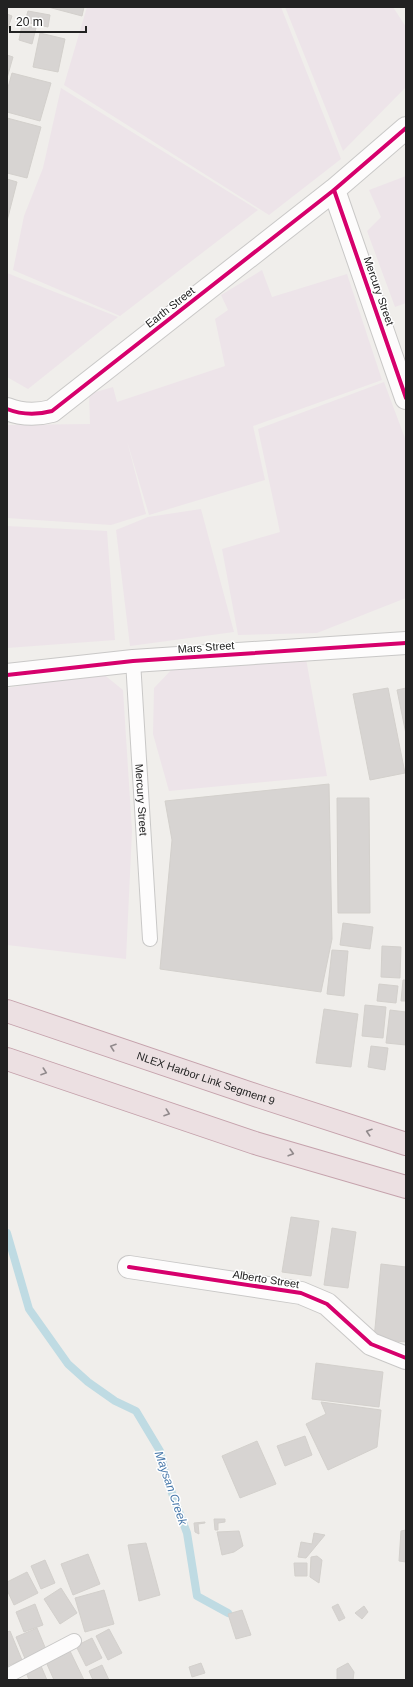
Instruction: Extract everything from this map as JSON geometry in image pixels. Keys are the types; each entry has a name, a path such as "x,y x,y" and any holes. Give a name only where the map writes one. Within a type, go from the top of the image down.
{"highway":[{"name":"NLEX Harbor Link Segment 9","path":"7,1011 268,1100 406,1144"},
{"path":"7,1059 256,1143 406,1187"}],"street":[{"name":"Earth Street","path":"7,409 17,413 31,414 41,414 52,411 334,190 406,128"},
{"name":"Mercury Street","path":"334,190 406,398"},
{"name":"Mars Street","path":"7,675 133,661 406,642"},
{"name":"Alberto Street","path":"129,1266 301,1293 327,1304 371,1344 406,1358"}],"lane":[{"name":"Mercury Street","path":"133,661 150,939"},
{"path":"7,1676 74,1641"}],"shaded area":[{"path":"87,7 281,7 341,159 269,215 64,85"},
{"path":"285,7 393,7 406,27 406,87 343,151"},
{"path":"61,88 258,210 120,316 13,270 24,216 43,168"},
{"path":"406,176 406,303 395,307 367,231 381,217 369,190"},
{"path":"262,270 272,297 347,274 382,380 253,426 265,480 149,515 127,441 146,514 111,525 7,518 8,425 90,424 89,394 113,387 117,402 225,366 215,319 228,310 221,295"},
{"path":"7,273 118,317 28,389 7,377"},
{"path":"384,382 406,441 406,598 317,633 238,635 222,549 280,532 258,429"},
{"path":"201,509 234,632 130,646 116,530 148,517"},
{"path":"7,526 107,531 115,640 7,648"},
{"path":"305,653 327,776 169,791 153,734 154,688 177,664"},
{"path":"102,673 123,690 132,831 126,959 7,945 7,688"}],"building":[{"path":"48,7 84,7 82,16"},
{"path":"28,11 50,15 48,27 25,22"},
{"path":"7,14 12,16 7,31"},
{"path":"22,25 36,28 32,44 19,40"},
{"path":"40,33 65,39 58,72 33,67"},
{"path":"7,55 13,57 7,78"},
{"path":"12,73 51,83 40,121 7,112 7,91"},
{"path":"7,118 41,127 27,178 7,173"},
{"path":"7,179 17,182 7,221"},
{"path":"388,688 405,773 370,780 353,694"},
{"path":"406,688 406,734 397,690"},
{"path":"329,784 332,939 321,992 160,969 172,840 165,801"},
{"path":"337,798 369,798 370,913 338,913"},
{"path":"343,923 373,927 370,949 340,945"},
{"path":"382,946 401,947 400,978 381,977"},
{"path":"332,950 348,951 344,996 327,994"},
{"path":"403,980 406,980 406,1001 401,1001"},
{"path":"379,984 398,986 396,1003 377,1001"},
{"path":"365,1005 386,1007 383,1038 362,1036"},
{"path":"324,1009 358,1014 351,1067 316,1063"},
{"path":"390,1010 406,1012 406,1045 386,1043"},
{"path":"371,1046 388,1048 385,1070 368,1067"},
{"path":"291,1217 319,1221 311,1276 282,1272"},
{"path":"332,1228 356,1232 348,1288 324,1285"},
{"path":"381,1264 406,1267 406,1342 374,1339"},
{"path":"316,1363 383,1372 379,1407 312,1399"},
{"path":"321,1402 381,1410 377,1447 328,1470 306,1424 326,1414"},
{"path":"305,1436 312,1455 285,1466 277,1446"},
{"path":"257,1441 276,1484 240,1498 222,1456"},
{"path":"214,1519 225,1519 225,1522 218,1523 218,1530 215,1530"},
{"path":"205,1522 198,1524 199,1534 195,1532 194,1523"},
{"path":"406,1530 406,1562 399,1561 401,1531"},
{"path":"239,1531 243,1546 234,1552 222,1555 217,1532"},
{"path":"314,1533 325,1535 306,1558 298,1557 301,1542 312,1544"},
{"path":"146,1543 160,1595 139,1601 128,1545"},
{"path":"88,1554 100,1584 73,1595 61,1564"},
{"path":"317,1556 322,1560 319,1583 310,1577 311,1557"},
{"path":"45,1560 55,1583 41,1589 31,1566"},
{"path":"294,1563 307,1563 307,1576 295,1576"},
{"path":"27,1572 38,1593 14,1605 7,1590 7,1582"},
{"path":"61,1588 77,1613 60,1624 44,1599"},
{"path":"104,1590 114,1624 85,1632 75,1598"},
{"path":"35,1604 43,1625 24,1632 16,1612"},
{"path":"338,1604 345,1618 339,1621 332,1607"},
{"path":"364,1606 368,1612 362,1619 355,1613"},
{"path":"242,1610 251,1635 236,1639 228,1614"},
{"path":"37,1628 47,1652 26,1661 16,1637"},
{"path":"109,1629 122,1653 108,1660 96,1636"},
{"path":"10,1631 22,1660 7,1666 7,1632"},
{"path":"92,1638 102,1658 86,1666 76,1646"},
{"path":"70,1651 84,1680 54,1680 46,1662"},
{"path":"201,1663 205,1673 192,1677 189,1667"},
{"path":"348,1663 354,1672 353,1680 337,1680 337,1669"},
{"path":"102,1665 109,1680 93,1680 89,1671"},
{"path":"41,1666 47,1680 29,1680 26,1672"}],"waterway":[{"name":"Maysan Creek","path":"7,1233 29,1309 68,1364 88,1382 115,1401 136,1411 160,1451 166,1477 187,1533 197,1596 228,1613"}],"cycle path":[{"path":"7,409 30,414 52,411 334,190 406,128"},
{"path":"334,190 406,398"},
{"path":"7,675 133,661 406,643"},
{"path":"129,1267 301,1293 327,1304 371,1344 406,1358"}]}
